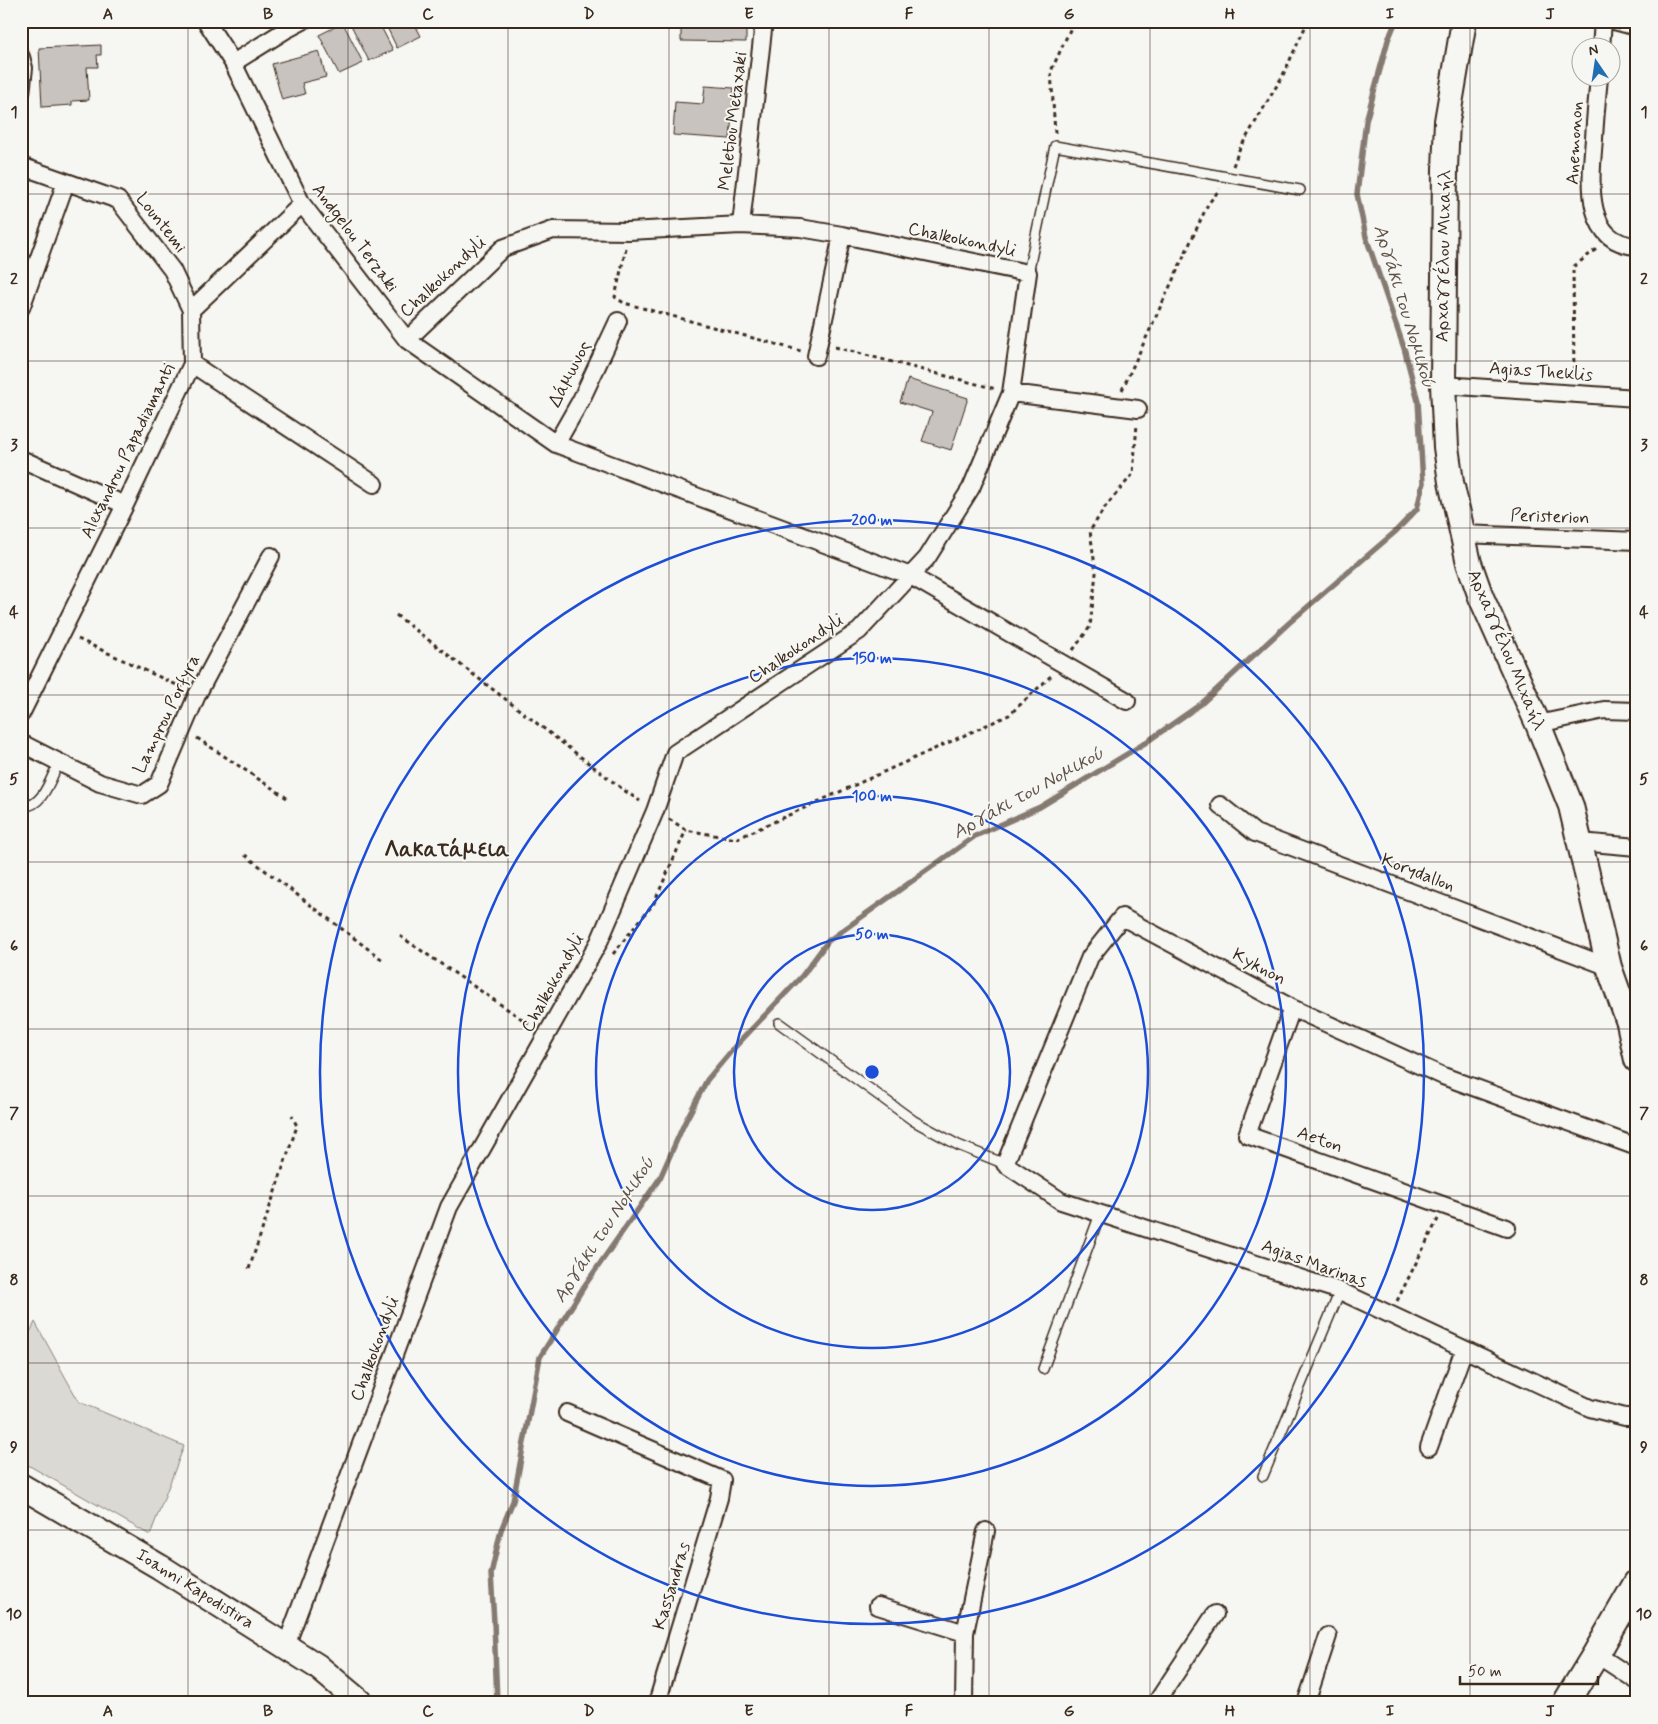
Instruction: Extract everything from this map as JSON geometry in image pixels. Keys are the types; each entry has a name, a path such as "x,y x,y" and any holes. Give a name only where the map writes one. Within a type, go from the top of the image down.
{"main road":[{"path":"1566,1703 1637,1582"}],"street":[{"name":"Andgelou Terzaki","path":"206,21 233,63 302,204 407,340 556,444 911,576 1127,701"},
{"path":"233,63 303,21"},
{"name":"Meletiou Metaxaki","path":"741,225 764,21"},
{"name":"Αρχαγγέλου Μιχαήλ","path":"1464,21 1448,121 1445,169 1443,385 1447,456 1451,482 1469,563 1481,597 1538,724 1571,806 1609,967 1629,1023 1637,1060"},
{"path":"1602,38 1603,21"},
{"path":"1614,21 1637,27"},
{"path":"21,57 24,68 21,93"},
{"name":"Anemonon","path":"1598,88 1591,181 1595,213 1602,229 1611,238"},
{"name":"Lountemi","path":"21,166 118,200 172,270 190,310"},
{"path":"21,308 66,182"},
{"path":"190,310 302,204"},
{"name":"Chalkokondyli","path":"286,1646 449,1207 599,942 656,811 676,753 859,631 927,558 971,488 1011,393 1028,273 800,228 741,225 630,231 553,230 503,248 407,340"},
{"path":"817,349 842,235"},
{"path":"1611,238 1630,246 1637,246"},
{"name":"Alexandrou Papadiamanti","path":"21,714 125,505 192,364 190,310"},
{"name":"Δάμωνος","path":"556,444 581,400 618,321"},
{"path":"192,364 374,484"},
{"name":"Agias Theklis","path":"1443,385 1637,398"},
{"path":"1011,393 1138,409"},
{"path":"21,459 125,505"},
{"name":"Peristerion","path":"1462,534 1637,540"},
{"name":"Lamprou Porfyra","path":"21,743 100,782 142,795 159,784 197,694 271,556"},
{"path":"1538,724 1604,710 1637,711"},
{"name":"Korydallon","path":"1220,805 1256,832 1609,967"},
{"path":"1580,842 1637,848"},
{"name":"Kyknon","path":"1005,1164 1090,957 1122,917 1292,1008 1442,1076 1637,1147"},
{"name":"Aeton","path":"1292,1008 1247,1135 1507,1228"},
{"name":"Agias Marinas","path":"1005,1164 1061,1201 1340,1291 1590,1408 1616,1415 1637,1417"},
{"path":"1429,1447 1464,1349"},
{"name":"Kassandras","path":"566,1413 722,1480 720,1498 657,1703"},
{"name":"Ioanni Kapodistira","path":"21,1486 160,1567 286,1646 317,1666 361,1703"},
{"path":"964,1703 965,1633 986,1531"},
{"path":"878,1606 965,1633"},
{"path":"1156,1703 1215,1614"},
{"path":"1306,1703 1328,1636"},
{"path":"1596,1654 1637,1681"}],"lane":[{"path":"1028,273 1056,146 1300,190"},
{"path":"21,806 27,807 39,801 59,762"},
{"path":"779,1023 914,1121 958,1145 1005,1164"},
{"path":"1043,1369 1100,1214"},
{"path":"1262,1476 1340,1291"}],"path":[{"path":"1056,146 1051,71 1074,21"},
{"path":"1115,406 1208,204 1229,177 1239,150 1284,75 1308,21"},
{"path":"630,231 615,297 624,303 1011,393"},
{"path":"1574,394 1573,267 1611,238"},
{"path":"396,615 625,791 686,830 736,839 1009,715 1064,664 1090,627 1096,573 1090,531 1105,507 1133,474 1138,409"},
{"path":"61,631 197,694"},
{"path":"183,729 290,800"},
{"path":"612,955 654,903 686,830"},
{"path":"245,855 384,961"},
{"path":"400,936 547,1036"},
{"path":"249,1269 297,1126 292,1116"},
{"path":"1390,1315 1444,1206"}],"shaded area":[{"path":"35,1322 79,1402 184,1446 150,1535 21,1461 21,1351"}],"building":[{"path":"349,21 378,21 393,50 369,61"},
{"path":"384,21 413,21 421,36 397,48"},
{"path":"681,21 746,21 746,42 681,41"},
{"path":"343,23 363,63 339,74 319,35"},
{"path":"101,45 101,55 97,55 98,67 87,67 89,100 72,101 72,105 42,107 39,48"},
{"path":"319,51 326,77 302,83 305,94 282,100 272,64"},
{"path":"705,86 734,88 730,139 673,135 675,102 703,104"},
{"path":"908,379 968,398 951,450 922,441 932,412 900,402"}],"waterway":[{"name":"Αργάκι του Νομικού","path":"497,1703 491,1574 501,1530 513,1501 540,1357 585,1285 660,1178 684,1124 707,1080 733,1049 802,976 828,941 975,836 1040,807 1145,743 1201,704 1290,622 1395,532 1417,509 1423,483 1418,401 1404,348 1366,237 1357,194 1366,121 1388,40 1396,21"}],"district":[{"name":"Λακατάμεια","path":"447,850"}]}
